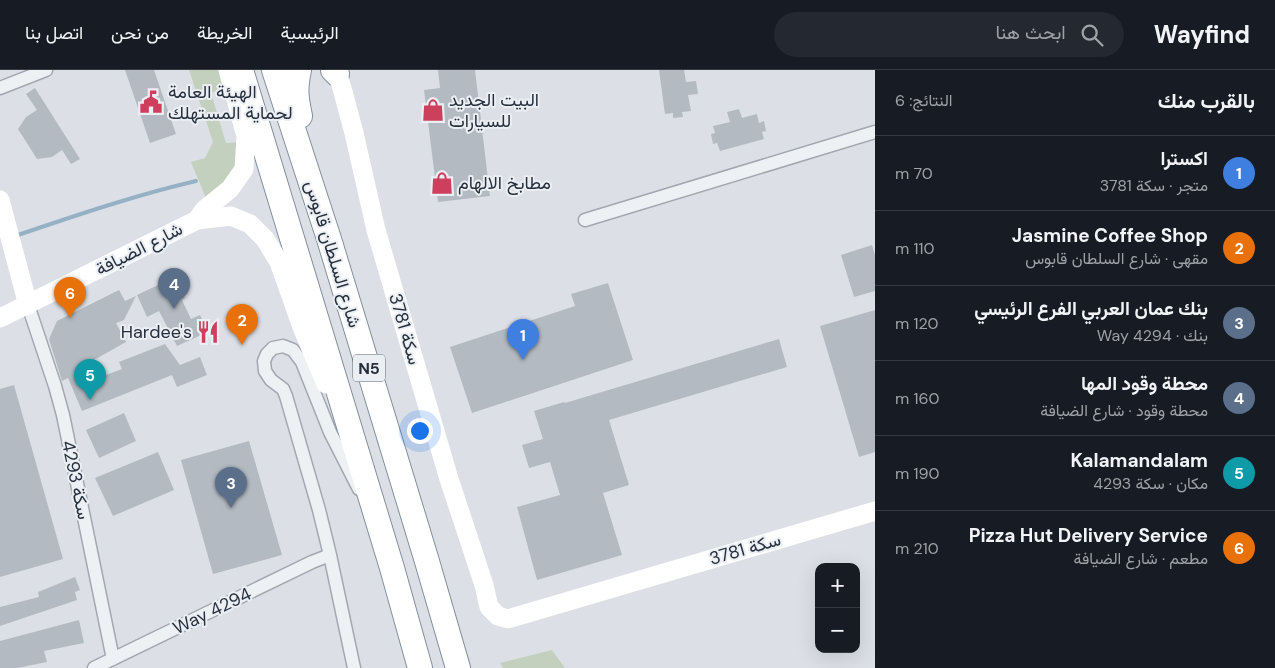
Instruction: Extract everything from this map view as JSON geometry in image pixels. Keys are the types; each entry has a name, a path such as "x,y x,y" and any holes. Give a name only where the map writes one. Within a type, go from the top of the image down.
{"highway":[{"name":"شارع السلطان قابوس","path":"241,70 383,538 420,668"},
{"name":"شارع السلطان قابوس","path":"274,70 329,239 458,668"},
{"path":"299,70 296,80 296,96 329,239"}],"street":[{"path":"0,88 46,70"},
{"path":"196,220 204,210 230,189 244,169 246,136 228,70"},
{"name":"سكة 3781","path":"336,71 354,133 378,239 449,480 484,585 502,609 511,612 528,612 875,511"},
{"path":"585,220 875,132"},
{"path":"0,200 28,305"},
{"path":"196,220 231,216 250,224 265,239 279,262 302,327 362,468"},
{"name":"شارع الضيافة","path":"0,318 196,220"},
{"name":"سكة 4293","path":"28,305 63,415 114,659"},
{"path":"354,668 320,510 286,396 283,389 271,380 266,371 264,361 272,348 284,346 293,350 302,362 330,432 383,538"},
{"name":"Way 4294","path":"94,668 330,555"}],"green space":[{"path":"189,70 223,70 227,87 211,93 226,143 241,142 240,167 208,203 191,162 205,158 213,142"},
{"path":"552,650 565,668 503,668 500,663"}],"building":[{"name":"الهيئة العامة لحماية المستهلك","path":"125,70 154,70 176,134 150,143"},
{"path":"438,70 475,70 490,196 438,202 424,90 440,88"},
{"path":"659,70 684,70 686,82 696,81 698,94 688,95 691,111 682,112 683,117 673,118 673,113 665,114"},
{"path":"35,88 80,159 71,164 62,150 52,157 37,159 18,129 26,117 37,110 26,94"},
{"path":"739,109 742,118 757,114 759,123 764,121 766,131 762,132 764,139 720,151 717,143 713,144 711,134 715,133 713,126 730,122 727,112"},
{"path":"872,245 875,255 875,291 854,297 841,255"},
{"path":"175,277 185,298 182,300 191,319 200,315 208,332 177,346 159,311 147,317 137,295"},
{"path":"608,283 633,360 472,413 450,347 575,306 571,294"},
{"path":"119,290 125,301 136,296 124,320 116,323 126,342 78,369 82,377 95,372 98,378 122,369 119,362 165,344 180,365 200,357 207,375 177,387 172,375 82,411 68,378 62,381 49,339 57,321"},
{"path":"875,310 875,452 859,457 820,326"},
{"path":"779,339 787,367 609,420 629,485 603,493 622,555 537,580 517,507 560,495 550,462 529,468 522,445 543,439 534,411"},
{"path":"14,385 63,559 0,577 0,389"},
{"path":"124,413 136,441 99,458 86,430"},
{"path":"249,441 282,555 213,574 181,460"},
{"path":"158,452 174,490 113,516 95,478"},
{"path":"75,577 80,590 75,592 77,600 0,626 0,607 39,597 38,592"},
{"path":"79,620 84,643 44,651 47,662 17,668 0,668 0,641"}],"waterway":[{"path":"18,235 129,199 196,181"}],"place":[{"name":"الهيئة العامة لحماية المستهلك","path":"151,102"},
{"name":"البيت الجديد للسيارات","path":"433,110"},
{"name":"مطابخ الالهام","path":"442,183"},
{"name":"محطة وقود المها","path":"174,309"},
{"name":"Pizza Hut Delivery Service","path":"70,318"},
{"name":"Hardee's","path":"208,332"},
{"name":"Jasmine Coffee Shop","path":"242,345"},
{"name":"اكسترا","path":"523,360"},
{"name":"Kalamandalam","path":"90,400"},
{"name":"بنك عمان العربي الفرع الرئيسي","path":"231,508"}]}
